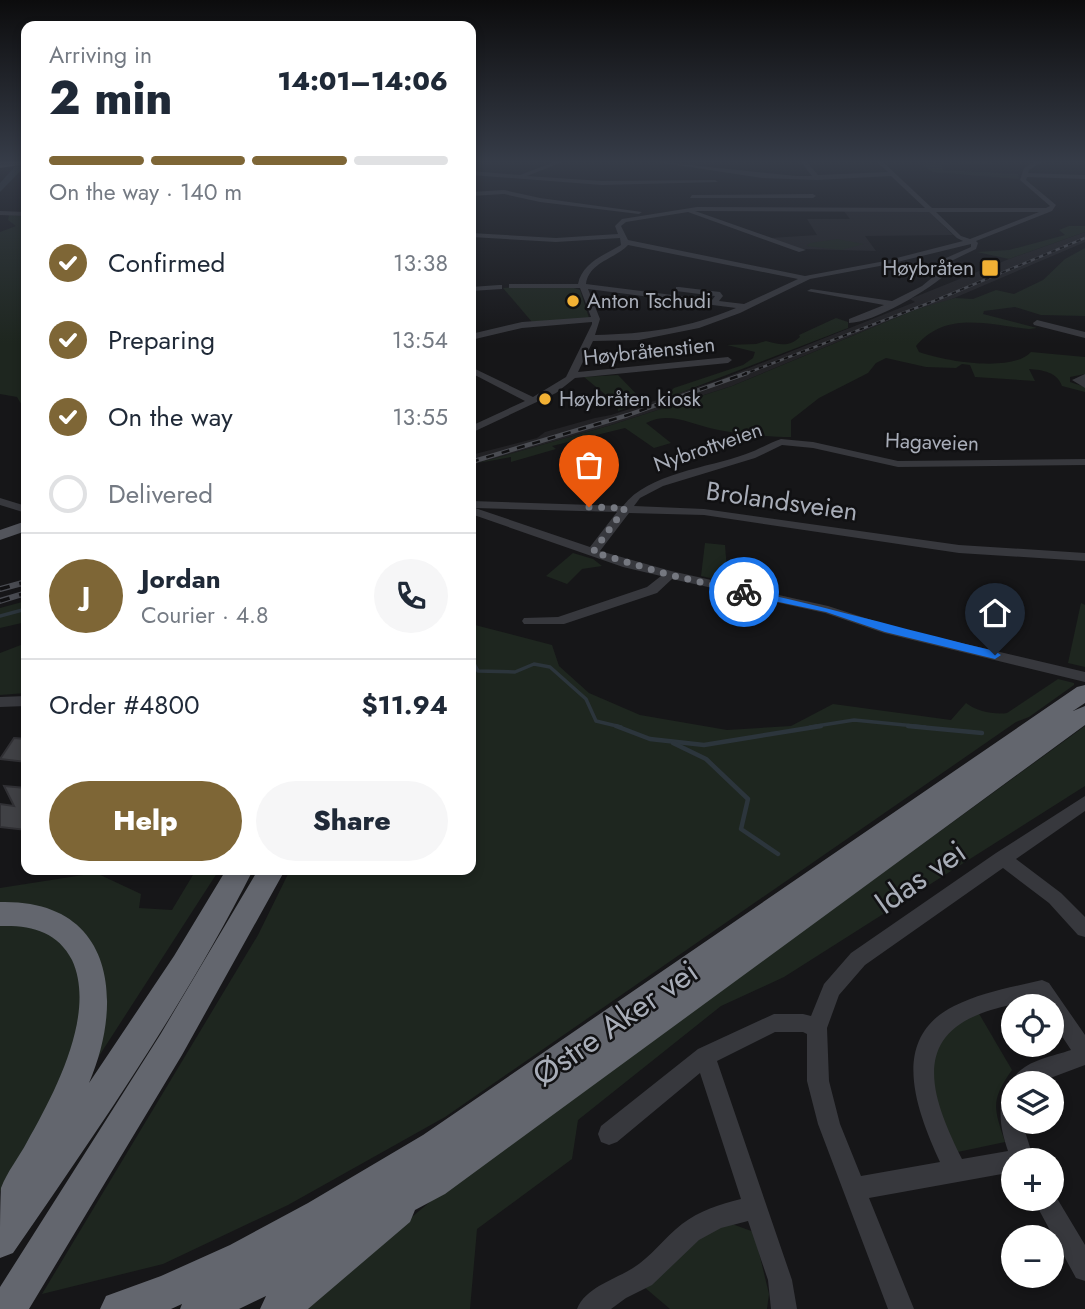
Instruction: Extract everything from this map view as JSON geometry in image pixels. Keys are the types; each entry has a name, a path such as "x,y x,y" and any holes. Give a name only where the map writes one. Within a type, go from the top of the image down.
{"highway":[{"name":"Østre Aker vei","path":"119,1309 202,1279 240,1260 330,1211 435,1147 1083,681"},
{"name":"Østre Aker vei","path":"199,1309 260,1279 370,1214 433,1182 1085,714"},
{"path":"0,1240 132,1047 201,939 237,875"},
{"path":"14,1299 205,988 269,875"},
{"path":"0,914 22,914 46,919 65,930 88,960 96,991 92,1030 73,1085 0,1227"},
{"path":"279,1309 433,1182"}],"main road":[{"path":"0,535 21,528"}],"street":[{"path":"476,428 564,385 573,375 596,319 583,286 583,278 589,267 620,250 624,239 618,228 621,222"},
{"path":"727,222 802,250"},
{"path":"852,321 893,304 941,275 945,271 940,264 974,248 975,243 959,237 944,222"},
{"path":"590,338 620,339 675,331 713,321 806,278 885,263 970,241 1019,222"},
{"path":"476,235 556,240 624,239 806,278"},
{"path":"476,280 497,287 476,289"},
{"path":"512,286 583,286 746,307"},
{"path":"677,289 717,294 719,296 714,303"},
{"path":"811,292 893,304"},
{"path":"476,336 531,323 596,319"},
{"path":"1037,323 1085,335"},
{"name":"Høybråtenstien","path":"573,375 727,360"},
{"path":"476,372 533,401"},
{"path":"1085,377 1077,380 1085,386"},
{"name":"Hagaveien","path":"781,442 794,442 898,464 1085,461"},
{"name":"Nybrottveien","path":"593,552 636,496 659,484 751,456 781,442"},
{"path":"0,501 21,508"},
{"name":"Brolandsveien","path":"476,504 723,514 959,549 1085,558"},
{"path":"476,512 670,575 828,610 1083,681"},
{"path":"529,621 559,621 657,587 670,575"},
{"path":"0,702 21,701"},
{"name":"Idas vei","path":"901,1309 829,1124 818,1081 817,1028 831,990 858,959 1085,802"},
{"path":"1002,858 1055,898 1085,929"},
{"path":"956,1171 929,1114 922,1080 927,1050 934,1035 951,1018 985,1004 1042,989 1085,1054 1040,1071"},
{"path":"609,1134 705,1056 775,1023 803,1023 817,1028"},
{"path":"705,1056 780,1280 784,1309"},
{"path":"854,1189 1001,1163"},
{"path":"590,1309 617,1289 643,1276 691,1232 718,1217 755,1207"},
{"path":"1052,1211 1085,1269"}],"shaded area":[{"path":"11,222 21,222 21,404 17,397 0,394 0,232 16,226"},
{"path":"809,222 940,222 953,235 865,236 876,251 802,249 770,238 817,235"},
{"path":"1069,226 1085,226 1085,232 1009,259 977,252 1009,250 1065,235 1059,230"},
{"path":"1085,232 1085,242 945,302 917,309 732,386 608,426 476,464 476,454 537,438 545,432 611,415 719,380 915,302 910,299"},
{"path":"837,239 864,244 841,250 806,246 810,243"},
{"path":"1085,248 1085,316 1041,315 1015,307 984,311 983,314 1037,328 969,322 955,324 928,335 916,346 919,352 977,363 1009,362 1031,352 1085,357 1085,374 1070,377 1070,382 1085,387 1085,392 1062,386 1053,375 1039,370 1029,369 1035,381 975,377 970,365 962,364 956,368 926,367 886,358 876,363 868,373 819,398 791,420 791,437 732,432 663,418 646,423 671,443 654,448 625,428 552,446 556,449 511,462 511,457 478,463 608,426 732,386 917,309 955,298 973,299 996,290 1014,294 1043,280 1065,259"},
{"path":"571,287 580,290 589,318 532,322 503,288"},
{"path":"836,318 848,322 848,328 672,396 668,394 674,388 743,365 753,358 755,352 727,345 766,341 788,344 800,337 799,335"},
{"path":"618,375 644,402 618,411 617,404 584,377"},
{"path":"705,543 725,545 728,582 701,576"},
{"path":"573,553 593,559 602,566 582,569 567,584 546,576"},
{"path":"21,602 21,623 0,628 0,608"},
{"path":"1081,603 1085,605 1085,667 1068,663"},
{"path":"476,625 552,645 559,666 589,693 640,715 727,730 791,726 833,704 951,720 966,703 985,712 1007,713 1058,679 1074,683 1029,717 1016,722 445,1117 288,1205 163,1264 42,1294 258,935 288,875 476,875"},
{"path":"21,645 21,693 0,695 0,653"},
{"path":"1085,726 1085,786 784,977 721,1006 578,1120 572,1159 477,1229 470,1309 302,1309 431,1201"},
{"path":"83,875 100,875 141,894 139,908 172,910 193,875 216,875 90,1070 0,1192 0,888"},
{"path":"978,1012 1001,1051 1001,1057 1004,1057 1012,1070 1001,1071 1001,1088 996,1105 1005,1142 953,1153 935,1113 932,1052 940,1036"},
{"path":"719,1223 732,1224 754,1232 769,1294 767,1309 670,1309 643,1286"}],"building":[{"path":"14,738 21,739 21,761 0,759"},
{"path":"4,786 21,788 21,829 0,827 0,804 14,806"}],"waterway":[{"path":"0,616 21,610"},
{"path":"476,667 478,671 515,672 534,664 550,667 586,699 596,721 621,727"},
{"path":"810,727 854,720 925,727"},
{"path":"616,726 650,739 704,745 821,726"},
{"path":"908,726 982,733"},
{"path":"673,743 706,759 748,799 741,829 778,854"}],"railway":[{"path":"742,375 934,301 1085,238"},
{"path":"476,461 628,415 747,373"},
{"path":"0,589 21,583"},
{"path":"0,601 21,595"}],"way so far":[{"path":"589,507 625,508 593,552 627,564 744,592"}],"place":[{"name":"Høybråten","path":"990,268"},
{"name":"Anton Tschudi","path":"573,301"},
{"name":"Høybråten kiosk","path":"545,399"}],"route":[{"path":"744,592 828,610 889,629 995,655"}]}
